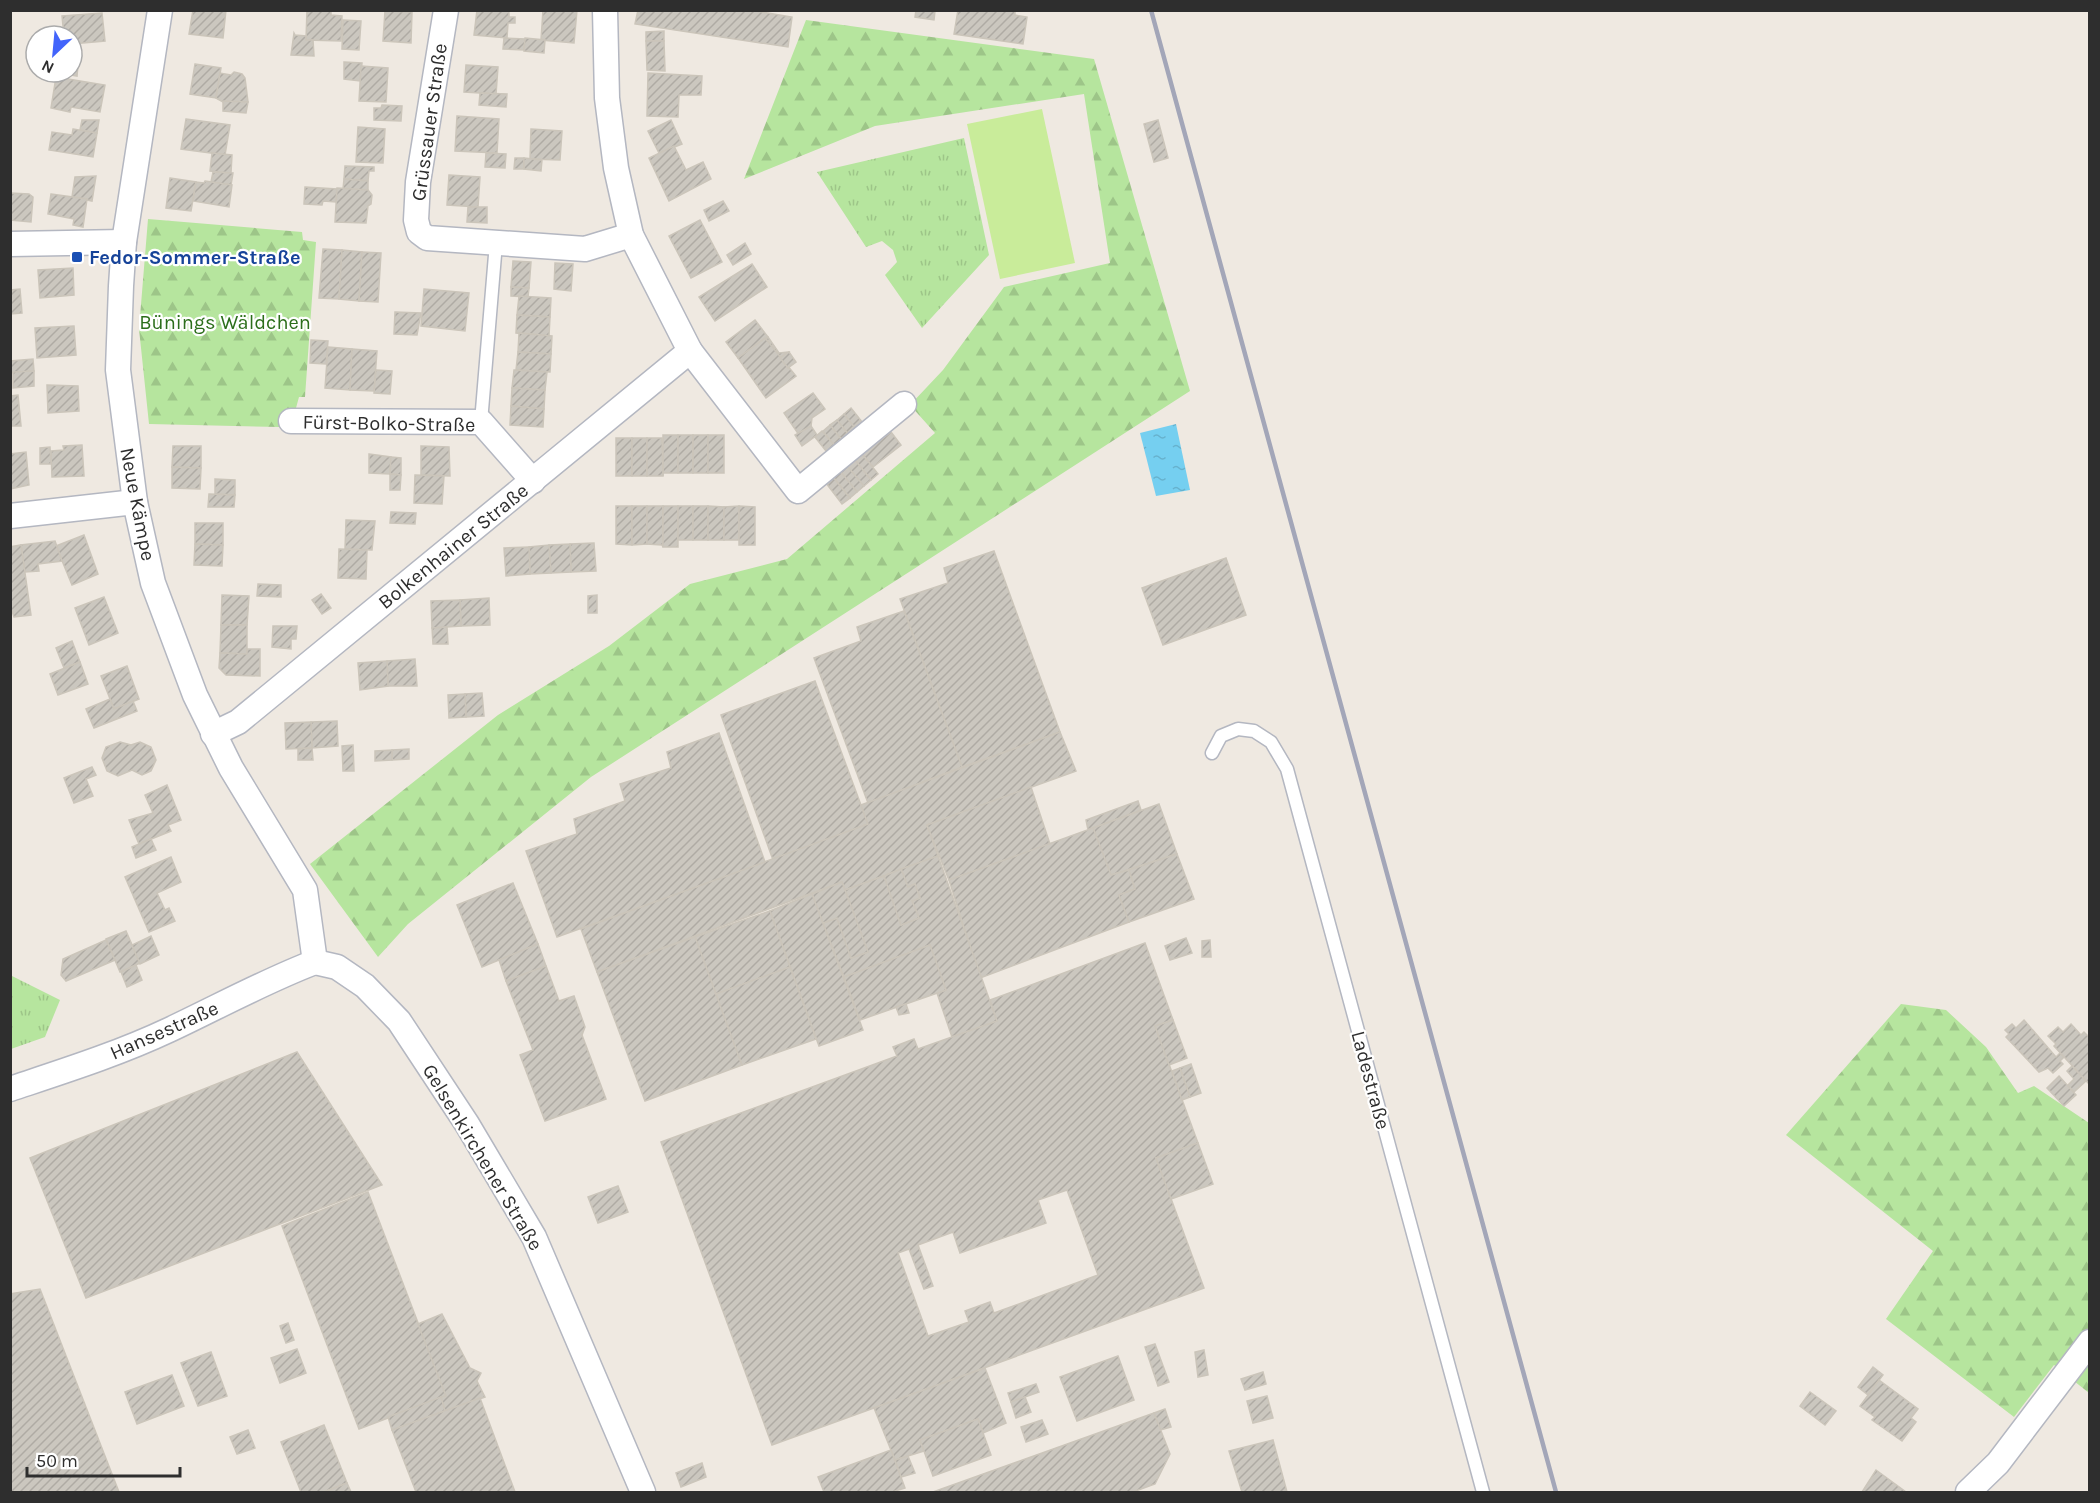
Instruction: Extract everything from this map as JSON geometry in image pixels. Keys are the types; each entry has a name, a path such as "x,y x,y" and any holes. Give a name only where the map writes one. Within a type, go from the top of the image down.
{"street":[{"name":"Neue Kämpe","path":"160,10 124,242 118,370 135,502 153,582 178,655 213,734 305,890 315,962"},
{"name":"Grüssauer Straße","path":"446,10 418,182 416,220 419,232 427,238 585,249 631,235"},
{"path":"605,10 607,98 616,168 631,235 690,351 798,491 904,404"},
{"path":"10,244 124,242"},
{"name":"Bolkenhainer Straße","path":"213,734 238,722 690,351"},
{"name":"Fürst-Bolko-Straße","path":"291,421 481,422 533,481"},
{"path":"10,516 135,502"},
{"name":"Hansestraße","path":"10,1089 92,1062 168,1030 286,973 315,962"},
{"name":"Gelsenkirchener Straße","path":"315,962 337,967 365,986 399,1021 467,1124 534,1237 643,1492"},
{"path":"1968,1492 1998,1462 2090,1342"}],"lane":[{"path":"481,422 496,243"},
{"name":"Ladestraße","path":"1212,753 1221,736 1238,729 1254,731 1271,742 1287,769 1483,1492"}],"green space":[{"path":"806,20 1094,59 1190,391 591,777 408,924 378,957 310,864 498,715 609,646 690,584 787,559 935,433 910,405 943,370 1004,287 1110,263 1084,94 875,126 744,179"},
{"path":"1042,109 1075,263 1000,279 967,124"},
{"path":"964,138 989,255 922,328 885,275 897,262 893,250 882,241 866,247 817,172"},
{"name":"Bünings Wäldchen","path":"148,219 302,232 303,240 316,242 305,397 299,397 296,408 281,416 280,427 149,424 139,329"},
{"path":"10,975 60,1000 45,1037 11,1049"},
{"path":"1901,1004 1946,1010 1986,1047 2018,1093 2034,1086 2089,1123 2089,1393 2054,1365 2014,1417 1886,1319 1933,1251 1786,1135"}],"water":[{"path":"1176,424 1190,490 1156,496 1140,433"}],"building":[{"path":"193,10 226,10 223,38 189,34"},
{"path":"307,10 331,10 331,15 342,16 341,41 306,40"},
{"path":"477,10 509,10 509,17 515,17 515,23 508,23 507,38 474,35"},
{"path":"543,10 577,10 574,43 541,40"},
{"path":"638,10 750,10 792,17 788,47 635,24"},
{"path":"916,10 935,11 934,20 915,17"},
{"path":"958,10 1015,10 1015,15 1027,17 1023,44 954,34"},
{"path":"385,11 412,12 411,43 383,41"},
{"path":"102,13 105,41 84,43 84,24 63,24 62,16"},
{"path":"343,20 361,21 359,50 342,49"},
{"path":"664,31 664,41 646,41 646,32"},
{"path":"294,33 306,36 306,40 313,40 314,56 291,55"},
{"path":"504,38 525,39 524,50 503,49"},
{"path":"525,38 545,40 544,53 524,51"},
{"path":"646,41 664,41 665,71 647,70"},
{"path":"344,62 362,63 360,81 344,79"},
{"path":"195,64 221,68 216,98 190,94"},
{"path":"466,65 498,67 496,94 464,92"},
{"path":"361,66 388,68 386,102 359,101"},
{"path":"234,72 242,74 245,78 248,102 223,102 216,98 220,73 231,75"},
{"path":"648,73 702,76 701,95 679,95 678,117 647,116"},
{"path":"84,82 105,85 100,112 71,107 70,112 51,108 55,84 84,84"},
{"path":"480,93 507,94 506,107 479,105"},
{"path":"223,101 248,102 246,113 223,111"},
{"path":"382,105 402,106 401,121 374,120 374,108 381,108"},
{"path":"457,116 499,119 497,153 455,151"},
{"path":"186,119 230,125 225,155 181,149"},
{"path":"82,120 99,120 97,133 80,130"},
{"path":"671,120 682,144 659,153 648,131"},
{"path":"1158,120 1168,158 1154,162 1144,124"},
{"path":"358,127 385,129 383,163 356,162"},
{"path":"73,129 97,133 93,157 49,150 52,132 72,135"},
{"path":"531,129 562,131 560,160 530,159"},
{"path":"674,146 686,170 703,162 711,179 669,201 649,158"},
{"path":"212,153 232,155 231,173 210,171"},
{"path":"486,153 506,154 505,168 485,167"},
{"path":"515,158 524,158 524,169 514,169"},
{"path":"524,158 542,160 541,171 524,169"},
{"path":"345,166 374,167 374,171 369,171 368,181 344,179"},
{"path":"213,172 233,173 231,185 211,182"},
{"path":"449,175 480,177 478,207 447,205"},
{"path":"96,176 92,201 72,197 75,177"},
{"path":"170,178 196,182 191,211 166,208"},
{"path":"344,179 368,181 368,190 343,189"},
{"path":"205,181 232,185 229,207 193,201 196,182 204,183"},
{"path":"305,187 337,189 336,202 323,201 322,205 304,204"},
{"path":"337,188 368,190 372,195 366,223 335,222"},
{"path":"10,193 29,194 33,197 31,222 10,220"},
{"path":"51,194 87,199 83,227 73,225 74,219 48,214"},
{"path":"723,201 729,211 709,221 704,210"},
{"path":"468,207 487,207 487,223 467,222"},
{"path":"700,220 722,262 691,278 669,236"},
{"path":"745,243 751,254 733,265 727,255"},
{"path":"323,249 342,250 339,299 319,298"},
{"path":"342,250 362,252 359,301 339,299"},
{"path":"362,252 381,253 378,302 359,301"},
{"path":"513,261 531,262 529,288 511,287"},
{"path":"555,263 573,264 571,291 554,289"},
{"path":"752,264 767,287 715,321 699,297"},
{"path":"73,268 74,295 40,298 38,270"},
{"path":"511,287 529,288 528,297 511,296"},
{"path":"20,289 22,313 10,314 10,290"},
{"path":"424,289 469,293 465,331 421,326"},
{"path":"519,296 551,298 550,317 517,315"},
{"path":"395,312 421,313 417,335 394,334"},
{"path":"517,315 550,317 549,336 516,333"},
{"path":"755,320 768,337 738,358 726,342"},
{"path":"74,326 76,355 37,358 35,328"},
{"path":"519,333 552,336 551,354 518,352"},
{"path":"768,337 779,353 788,352 780,358 766,339"},
{"path":"765,338 796,376 766,398 738,358"},
{"path":"311,340 328,341 326,364 310,363"},
{"path":"328,347 352,349 350,390 325,388"},
{"path":"352,349 377,351 374,391 350,390"},
{"path":"518,352 551,354 550,372 516,370"},
{"path":"789,352 796,362 788,368 780,358"},
{"path":"33,359 34,371 10,373 10,361"},
{"path":"376,370 392,371 390,394 374,393"},
{"path":"514,370 547,372 545,390 512,388"},
{"path":"34,371 34,386 13,388 13,372"},
{"path":"47,385 78,386 79,411 48,413"},
{"path":"512,388 545,390 544,409 511,406"},
{"path":"813,393 825,409 812,418 811,426 799,435 784,413"},
{"path":"18,395 21,426 10,426 10,396"},
{"path":"511,406 544,409 543,427 510,425"},
{"path":"851,408 862,422 855,428 844,414"},
{"path":"844,414 855,428 848,434 837,420"},
{"path":"837,420 848,434 841,439 830,425"},
{"path":"830,425 841,439 834,445 823,431"},
{"path":"811,426 817,435 802,446 795,435"},
{"path":"822,431 834,445 826,451 815,437"},
{"path":"891,432 901,445 873,467 862,454"},
{"path":"663,435 678,435 678,473 663,473"},
{"path":"678,435 693,435 693,473 678,473"},
{"path":"693,435 708,435 708,473 693,473"},
{"path":"708,435 724,435 724,473 708,473"},
{"path":"616,438 632,438 632,476 616,476"},
{"path":"632,438 647,438 647,476 632,476"},
{"path":"647,438 662,438 663,476 647,476"},
{"path":"82,445 84,476 52,477 51,451 64,450 63,446"},
{"path":"173,446 201,446 201,468 172,467"},
{"path":"421,446 449,447 450,476 421,475"},
{"path":"50,447 51,464 40,464 40,448"},
{"path":"26,452 29,485 10,489 10,454"},
{"path":"369,454 391,457 390,474 369,473"},
{"path":"862,454 878,474 871,480 855,460"},
{"path":"391,457 401,458 401,475 390,474"},
{"path":"855,460 871,480 864,486 847,466"},
{"path":"847,466 864,486 857,492 840,471"},
{"path":"172,467 201,468 200,489 172,488"},
{"path":"840,471 857,492 850,498 833,477"},
{"path":"390,474 401,475 400,490 390,490"},
{"path":"415,475 444,476 442,504 414,503"},
{"path":"833,477 850,498 842,504 826,483"},
{"path":"215,479 235,480 235,495 215,494"},
{"path":"209,494 235,495 234,507 208,507"},
{"path":"616,506 632,506 632,545 616,544"},
{"path":"632,506 647,506 647,544 632,545"},
{"path":"647,506 663,506 663,547 647,544"},
{"path":"663,506 678,506 678,547 663,547"},
{"path":"678,506 693,506 693,540 678,540"},
{"path":"693,506 708,506 708,540 693,540"},
{"path":"708,506 724,507 724,540 708,540"},
{"path":"739,506 739,540 724,540 724,507"},
{"path":"739,506 755,507 755,545 739,545"},
{"path":"391,512 416,513 415,524 390,523"},
{"path":"346,520 375,521 372,550 345,549"},
{"path":"195,523 223,523 223,545 195,544"},
{"path":"84,535 98,574 72,585 56,546"},
{"path":"55,541 62,561 38,564 39,571 25,572 21,545"},
{"path":"594,543 596,571 571,572 570,544"},
{"path":"195,544 223,545 222,566 194,565"},
{"path":"570,544 571,572 551,573 549,545"},
{"path":"21,545 31,615 14,617 10,605 10,547"},
{"path":"549,545 551,573 530,574 529,547"},
{"path":"529,547 530,574 506,576 504,548"},
{"path":"339,549 367,550 366,579 338,578"},
{"path":"994,551 1060,732 962,767 900,599 948,583 944,568"},
{"path":"1226,558 1246,615 1163,645 1142,588"},
{"path":"258,584 281,585 281,597 257,596"},
{"path":"321,594 331,608 322,614 312,600"},
{"path":"222,595 249,596 247,625 221,625"},
{"path":"597,595 597,613 588,613 588,596"},
{"path":"104,597 118,633 89,645 75,608"},
{"path":"489,598 490,625 461,626 460,600"},
{"path":"460,600 461,626 432,628 431,601"},
{"path":"904,611 962,767 868,803 814,658 861,641 857,627"},
{"path":"221,625 247,625 247,654 220,653"},
{"path":"273,626 297,626 296,639 291,639 291,649 272,647"},
{"path":"447,627 448,644 433,644 432,628"},
{"path":"72,641 80,662 64,668 56,648"},
{"path":"247,649 260,649 260,676 226,675 219,668 220,653 247,654"},
{"path":"415,659 417,686 388,686 387,661"},
{"path":"387,661 388,686 360,690 358,663"},
{"path":"80,662 88,684 58,695 50,674"},
{"path":"127,666 139,699 114,709 101,676"},
{"path":"815,681 868,824 773,860 721,715"},
{"path":"482,693 484,716 466,717 465,694"},
{"path":"465,694 466,717 449,718 448,695"},
{"path":"110,699 114,709 133,701 137,711 94,728 86,709"},
{"path":"337,721 338,746 312,748 311,722"},
{"path":"311,722 312,748 286,749 285,723"},
{"path":"1060,732 1076,771 927,825 938,856 845,890 842,882 597,972 581,929 868,824 861,805"},
{"path":"719,733 765,862 557,937 526,851 577,834 574,819 625,801 620,784 671,768 667,752"},
{"path":"120,742 131,745 140,742 151,747 156,760 151,771 142,775 132,770 118,776 107,771 102,758 106,747"},
{"path":"353,745 354,771 343,771 342,746"},
{"path":"312,748 313,760 298,760 298,749"},
{"path":"409,749 409,759 392,760 392,750"},
{"path":"392,750 392,760 375,761 375,751"},
{"path":"92,767 96,775 86,779 93,796 74,803 64,778"},
{"path":"167,785 181,820 168,825 171,831 139,844 129,820 153,813 145,795"},
{"path":"1031,787 1050,844 949,880 927,825"},
{"path":"1138,801 1141,810 1088,830 1086,820"},
{"path":"1159,804 1177,854 1111,875 1093,828"},
{"path":"1093,828 1111,875 1129,870 1135,889 1119,895 1129,922 980,978 949,880"},
{"path":"151,839 156,850 136,858 132,847"},
{"path":"1177,854 1194,899 1129,922 1119,895 1135,889 1129,870"},
{"path":"938,856 997,1021 952,1037 937,993 946,990 930,945 844,977 823,923 837,918 851,958 868,952 845,890 884,876 901,925 919,918 912,901 920,898 915,884 908,887 901,869"},
{"path":"171,857 181,882 157,893 165,910 169,908 175,921 149,932 125,877"},
{"path":"901,869 908,887 915,884 920,898 912,901 919,918 901,925 884,876"},
{"path":"842,882 868,952 851,958 837,918 823,923 812,894"},
{"path":"513,883 538,944 482,967 457,905"},
{"path":"812,894 863,1030 819,1046 770,911"},
{"path":"770,911 790,967 716,994 695,937"},
{"path":"126,931 140,963 120,972 106,939"},
{"path":"151,936 159,955 140,964 132,945"},
{"path":"695,937 742,1065 645,1101 597,972"},
{"path":"1186,938 1192,953 1170,960 1165,946"},
{"path":"106,940 115,960 66,981 61,975 63,959"},
{"path":"1210,940 1211,957 1202,957 1202,941"},
{"path":"1145,943 1173,1020 1155,1026 1198,1143 1156,1158 1204,1288 772,1445 661,1142 897,1056 893,1047 914,1039 918,1049 997,1021 990,1000","holes":["1067,1190 1098,1275 994,1313 990,1302 965,1311 969,1322 928,1336 898,1253 909,1249 924,1289 933,1286 918,1245 953,1232 960,1253 1046,1223 1038,1200"]},
{"path":"538,944 546,966 506,981 499,960"},
{"path":"930,945 946,990 860,1020 844,977"},
{"path":"136,965 142,980 127,987 121,972"},
{"path":"546,966 559,1001 574,996 585,1027 582,1035 606,1099 545,1121 520,1055 533,1050 506,981"},
{"path":"790,967 816,1039 742,1065 716,994"},
{"path":"906,1004 909,1013 899,1015 896,1007"},
{"path":"1173,1020 1187,1058 1169,1065 1155,1026"},
{"path":"2024,1020 2056,1057 2060,1053 2064,1057 2060,1061 2063,1064 2053,1073 2048,1068 2039,1072 2006,1037 2009,1034 2005,1030 2012,1024 2016,1028"},
{"path":"2071,1024 2081,1035 2084,1032 2090,1038 2090,1085 2054,1046 2056,1044 2048,1036 2058,1027 2063,1032"},
{"path":"297,1052 382,1185 86,1298 30,1158"},
{"path":"1191,1064 1201,1093 1190,1097 1180,1068"},
{"path":"2072,1066 2086,1081 2074,1092 2068,1085 2074,1079 2067,1071"},
{"path":"1180,1068 1190,1097 1182,1100 1172,1071"},
{"path":"2059,1076 2076,1095 2064,1106 2047,1088"},
{"path":"1198,1143 1213,1184 1171,1199 1156,1158"},
{"path":"618,1186 628,1212 598,1223 588,1197"},
{"path":"368,1192 446,1396 359,1429 282,1226"},
{"path":"40,1289 119,1492 10,1492 10,1294"},
{"path":"442,1314 470,1368 481,1373 477,1381 485,1397 445,1411 441,1397 446,1396 418,1324"},
{"path":"288,1323 294,1340 286,1343 280,1326"},
{"path":"1155,1344 1169,1382 1158,1386 1145,1347"},
{"path":"297,1349 306,1373 280,1383 271,1358"},
{"path":"1204,1350 1208,1375 1198,1377 1195,1352"},
{"path":"211,1352 227,1396 198,1406 181,1363"},
{"path":"1118,1356 1134,1400 1077,1421 1060,1377"},
{"path":"1873,1367 1883,1375 1868,1395 1858,1387"},
{"path":"985,1368 1006,1423 983,1433 978,1419 920,1440 924,1451 895,1460 874,1408"},
{"path":"1263,1372 1266,1384 1245,1390 1241,1379"},
{"path":"172,1375 184,1406 137,1424 125,1392"},
{"path":"1879,1380 1918,1409 1911,1418 1916,1422 1902,1441 1872,1420 1875,1417 1860,1406"},
{"path":"1036,1384 1039,1392 1011,1402 1008,1393"},
{"path":"1810,1392 1836,1411 1825,1425 1800,1406"},
{"path":"1267,1396 1273,1418 1253,1423 1247,1401"},
{"path":"441,1397 445,1411 392,1430 388,1417"},
{"path":"1025,1397 1031,1412 1016,1418 1011,1402"},
{"path":"480,1398 515,1492 416,1492 392,1430"},
{"path":"1165,1409 1171,1427 1160,1430 1154,1413"},
{"path":"1154,1413 1170,1454 1155,1484 1133,1492 933,1492"},
{"path":"978,1419 991,1455 933,1476 920,1440"},
{"path":"1042,1420 1048,1434 1026,1442 1021,1427"},
{"path":"324,1425 347,1483 324,1492 301,1492 281,1442"},
{"path":"248,1430 255,1448 237,1454 230,1437"},
{"path":"1273,1440 1287,1492 1242,1492 1229,1451"},
{"path":"891,1450 905,1488 892,1492 824,1492 818,1477"},
{"path":"908,1456 915,1473 901,1477 895,1460"},
{"path":"702,1463 706,1477 681,1487 676,1473"},
{"path":"1876,1470 1906,1492 1862,1492"},
{"path":"347,1483 351,1492 324,1492"}],"railway":[{"path":"1151,10 1556,1492"}],"place":[{"name":"Fedor-Sommer-Straße","path":"77,257"}]}
